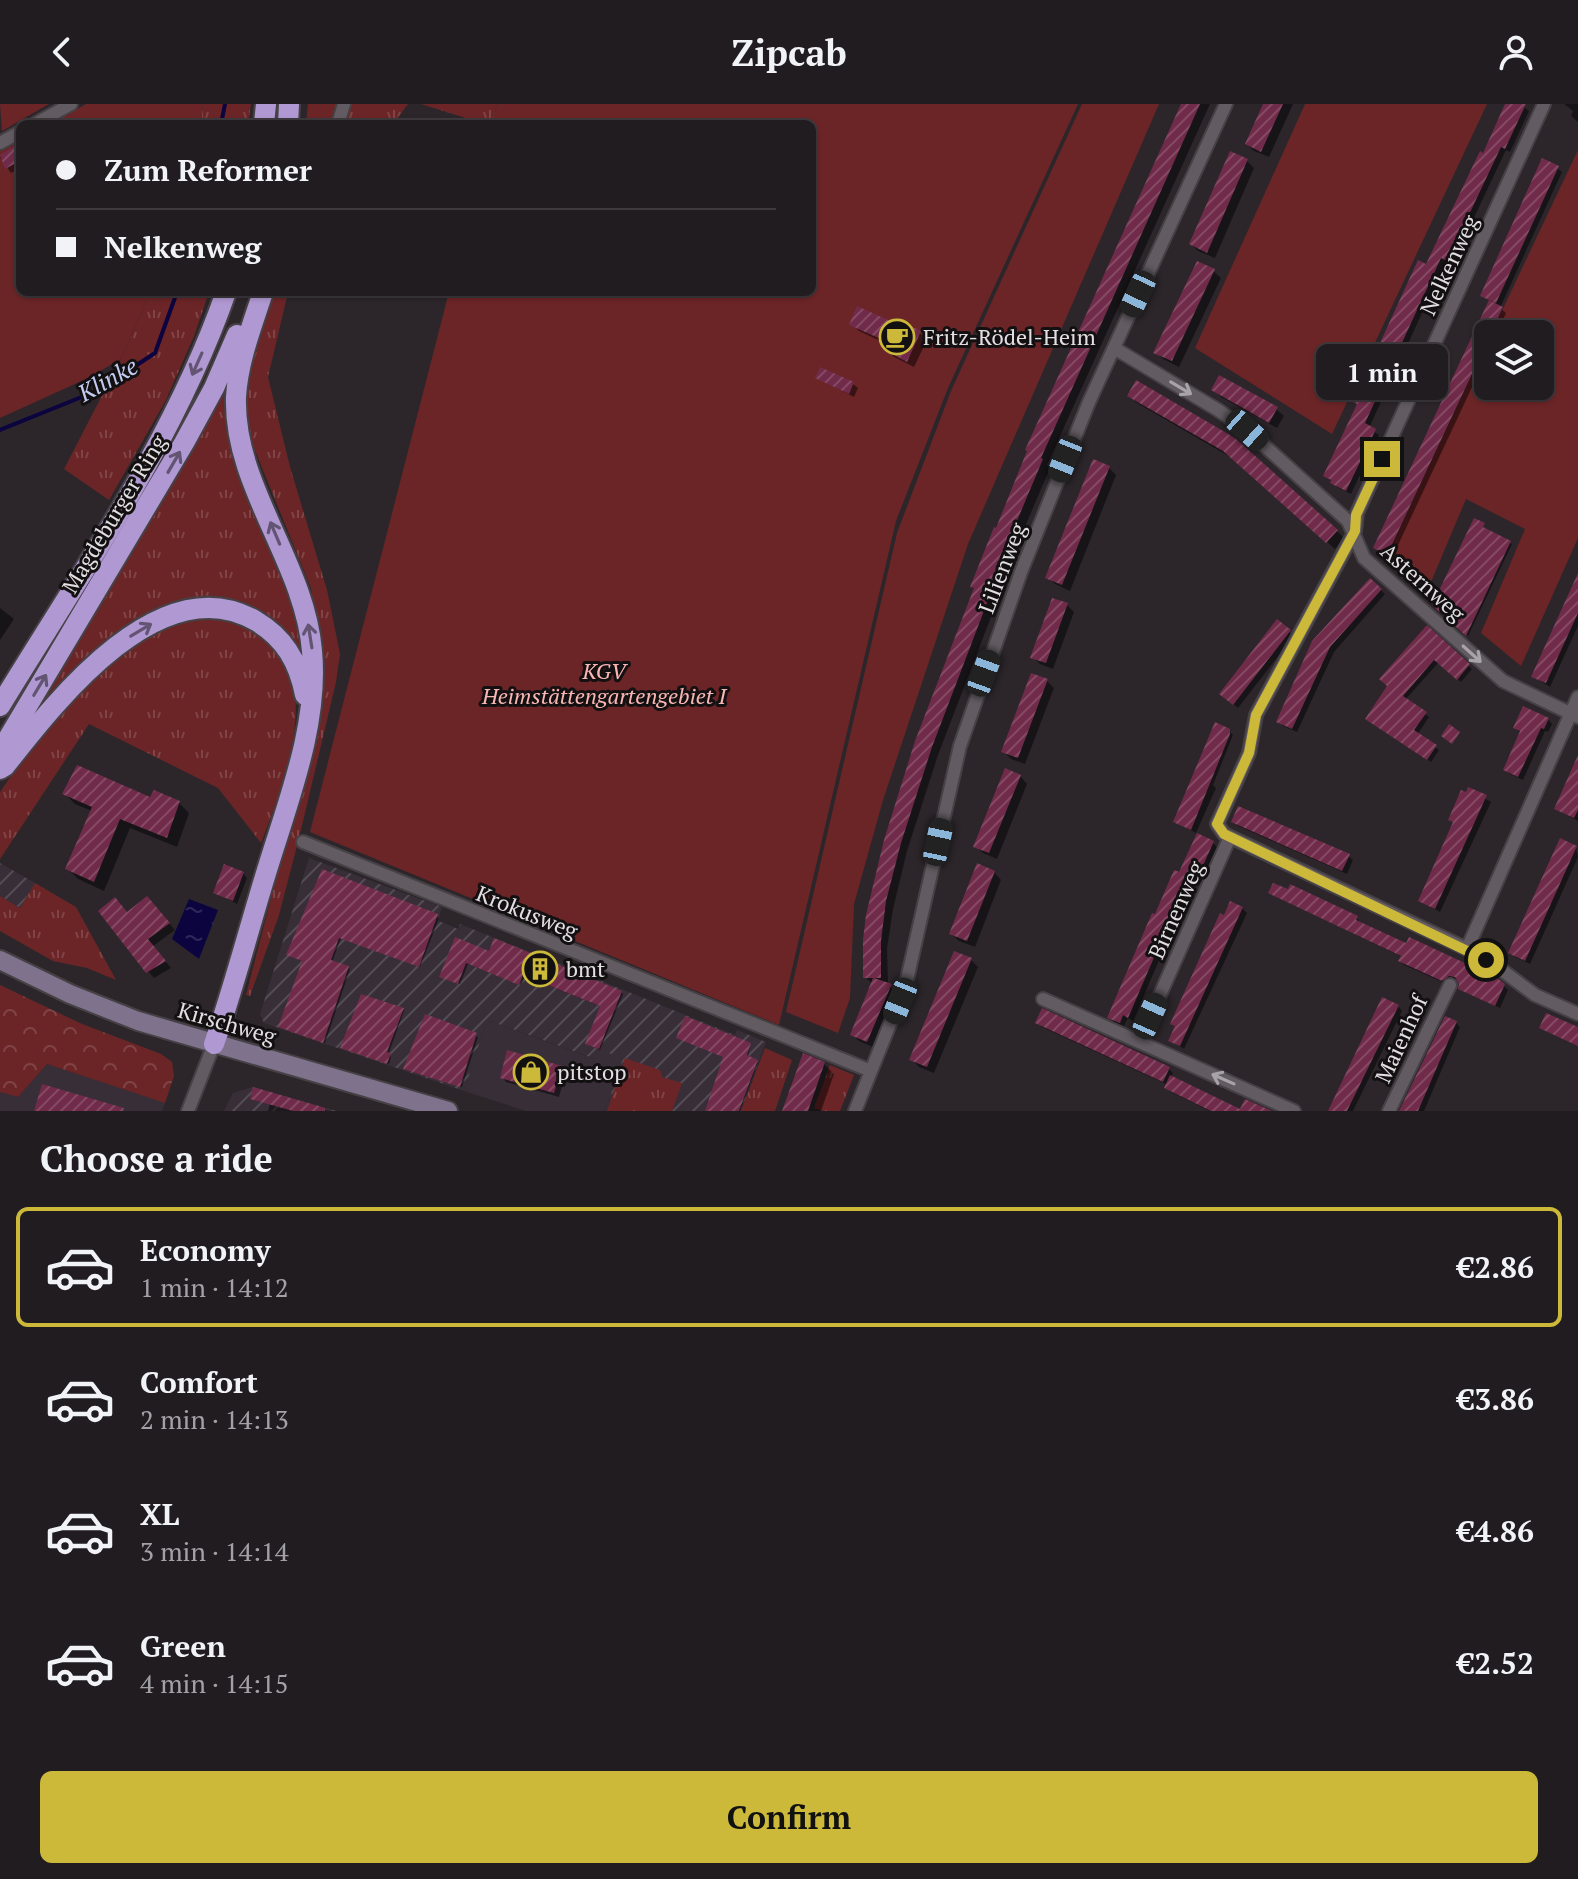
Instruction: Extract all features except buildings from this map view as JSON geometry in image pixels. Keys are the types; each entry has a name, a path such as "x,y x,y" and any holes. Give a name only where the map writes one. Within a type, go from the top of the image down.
{"highway":[{"name":"Magdeburger Ring","path":"0,706 163,434 197,366 224,296"},
{"name":"Magdeburger Ring","path":"0,752 192,429 229,355 251,296"},
{"path":"214,1044 281,825 307,723 313,672 309,626 292,574 250,471 237,418 237,381 262,296"},
{"path":"0,769 71,689 118,646 155,622 192,609 211,607 237,612 260,624 280,640 298,666 307,723"}],"main road":[{"name":"Kirschweg","path":"0,960 119,1014 448,1111"}],"street":[{"path":"42,120 71,104"},
{"name":"Lilienweg","path":"855,1111 906,984 950,783 971,710 1054,487 1226,104"},
{"name":"Nelkenweg","path":"1230,837 1220,830 1217,822 1249,753 1254,739 1254,719 1355,531 1356,515 1544,104"},
{"name":"Asternweg","path":"1114,348 1247,430 1340,512 1355,531 1357,545 1364,558 1500,679 1574,715"},
{"path":"1467,949 1574,715 1578,697"},
{"path":"1230,837 1467,949 1531,992 1578,1014"},
{"name":"Birnenweg","path":"1139,1042 1230,837"},
{"name":"Krokusweg","path":"303,842 871,1071"},
{"name":"Maienhof","path":"1389,1111 1450,985"},
{"path":"1043,999 1294,1111"},
{"path":"188,1111 214,1044"}],"shaded area":[{"path":"309,858 442,907 438,921 458,929 460,924 735,1035 737,1030 766,1042 741,1111 605,1111 623,1058 599,1050 595,1059 487,1020 464,1091 264,1023 260,1014"},
{"path":"0,863 35,883 20,908 0,896"},
{"path":"487,1020 594,1059 599,1049 623,1057 605,1111 526,1111 464,1091"},
{"path":"47,1064 165,1103 162,1111 0,1111 0,1092 18,1097"},
{"path":"253,1087 337,1111 224,1111 233,1093"}],"green space":[{"path":"0,104 49,104 16,120 2,131"},
{"path":"86,104 203,104 201,120 56,120"},
{"path":"203,104 251,104 249,120 201,120"},
{"path":"308,104 408,104 396,120 306,120"},
{"path":"421,104 497,104 493,120 472,120"},
{"name":"KGV Heimstättengartengebiet I","path":"497,104 1078,104 948,388 896,521 779,1025 310,832 448,296 816,296 816,120 493,120"},
{"path":"1082,104 1159,104 968,544 883,800 854,904 850,998 838,1033 786,1012 897,533 951,391"},
{"path":"1305,104 1487,104 1332,434 1195,348"},
{"path":"16,142 16,296 148,296 121,359 88,378 0,418 0,151"},
{"path":"1578,150 1578,538 1521,666 1481,633 1525,529 1466,499 1428,589 1387,555 1474,371 1474,400 1554,400 1554,320 1498,320"},
{"path":"148,296 208,296 166,400 109,500 64,469 121,359"},
{"path":"268,296 287,296 268,377 290,467 327,590 340,654 336,682 279,915 250,996 246,995 315,728 321,658 311,588 252,443 245,413 248,376"},
{"path":"227,381 226,418 232,445 298,616 304,659 253,610 235,603 187,602 27,724 185,460"},
{"path":"215,616 251,629 275,647 290,670 295,698 295,728 280,790 261,843 218,788 89,724 0,859 0,792 38,737 86,687 143,638 186,619"},
{"path":"35,883 76,907 116,980 87,968 53,961 0,931 0,896 20,908"},
{"path":"0,985 82,1024 161,1054 172,1062 174,1076 165,1103 47,1064 18,1097 0,1092"},
{"path":"765,1048 792,1060 775,1111 741,1111"},
{"path":"625,1058 660,1070 662,1077 682,1083 672,1111 607,1111"},
{"path":"830,1065 854,1075 840,1111 814,1108"}],"water":[{"path":"189,899 218,910 199,959 172,939"}],"waterway":[{"name":"Klinke","path":"222,120 225,104"},
{"name":"Klinke","path":"0,430 99,390 155,353 176,296"}],"place":[{"name":"Fritz-Rödel-Heim","path":"897,337"},
{"name":"bmt","path":"540,969"},
{"name":"pitstop","path":"531,1072"}],"route":[{"path":"1382,459 1356,515 1355,531 1256,715 1249,753 1217,824 1224,834 1486,960"}]}
